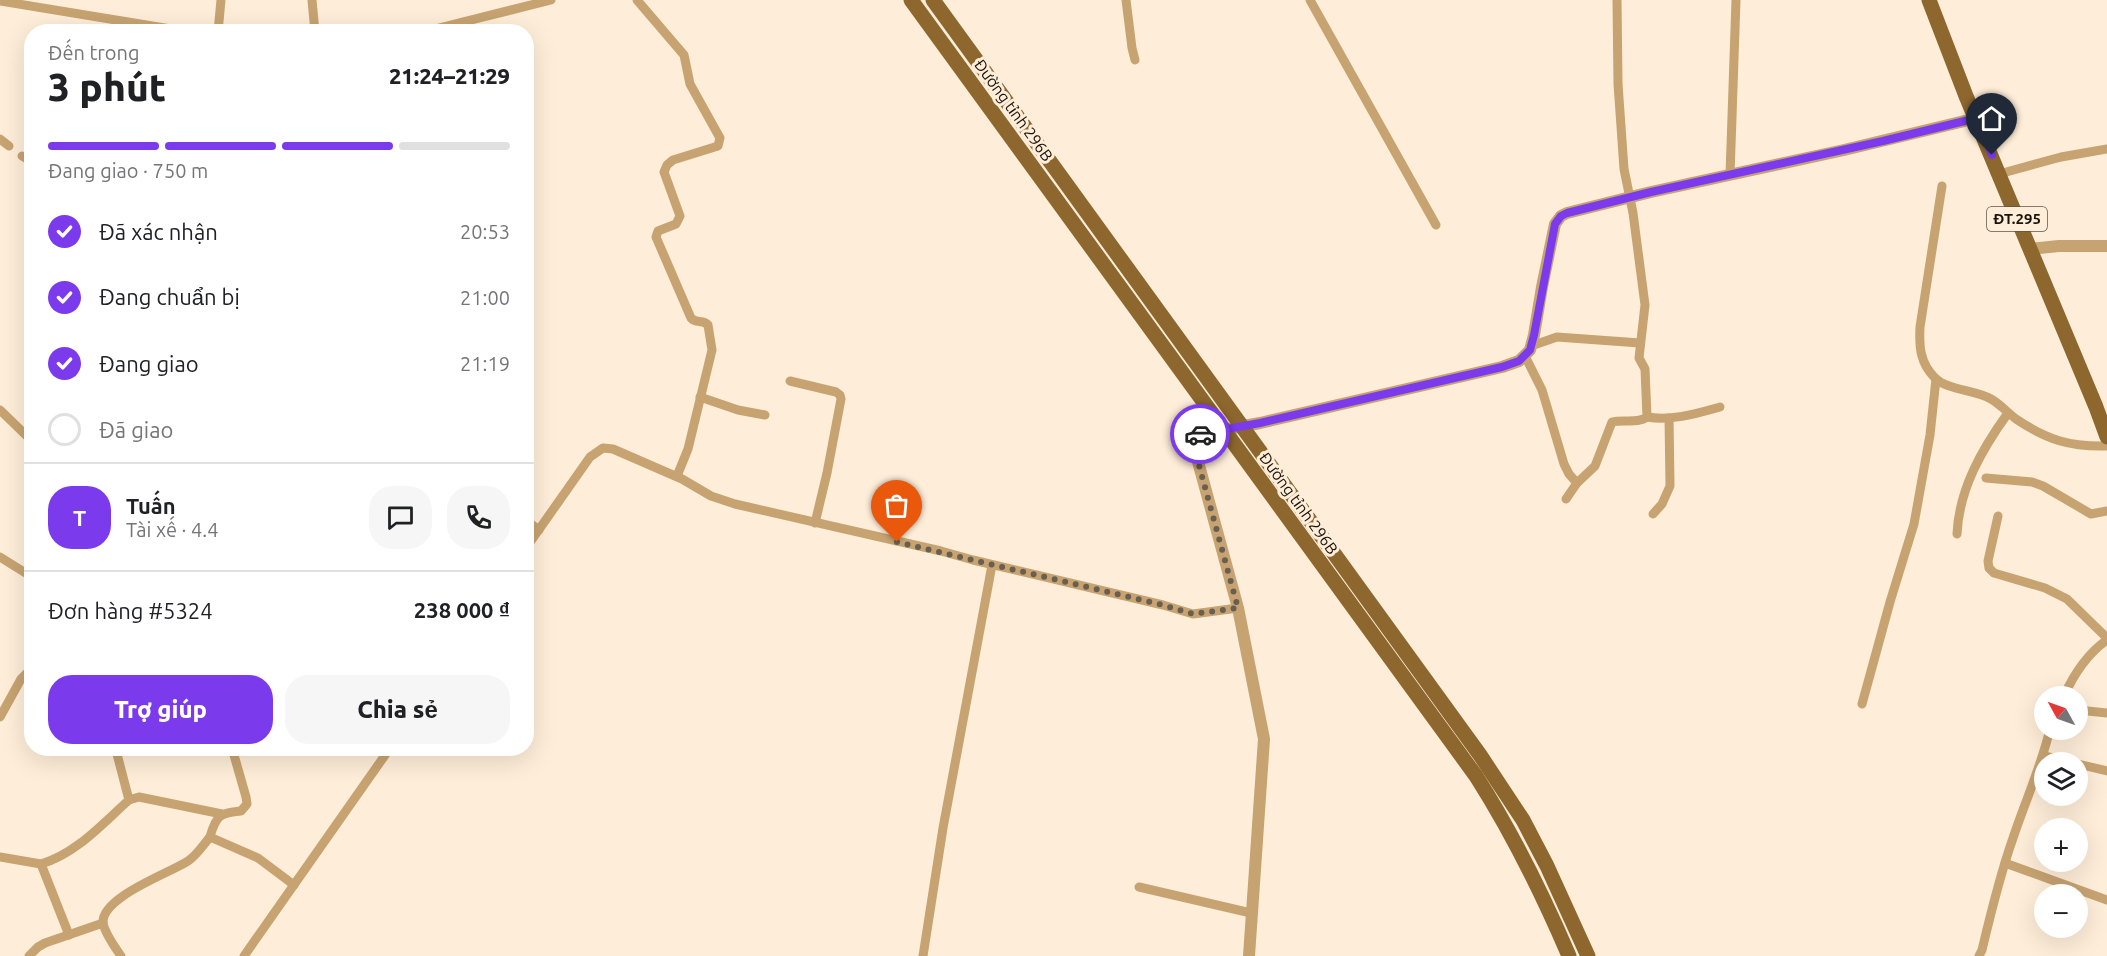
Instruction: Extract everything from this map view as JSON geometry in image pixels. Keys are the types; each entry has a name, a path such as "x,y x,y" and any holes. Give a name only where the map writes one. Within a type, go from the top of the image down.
{"main road":[{"name":"Đường tỉnh 296B","path":"911,0 1476,776 1506,823 1541,892 1569,956"},
{"name":"Đường tỉnh 296B","path":"933,0 1480,755 1523,820 1547,866 1588,956"},
{"name":"ĐT.295","path":"1929,0 2107,437"}],"street":[{"path":"219,24 221,0"},
{"path":"312,0 314,24"},
{"path":"455,24 552,0"},
{"path":"637,0 684,55 690,84 720,138 717,146 673,160 664,172 680,216 676,224 658,231 656,237 691,318 708,325 712,350 687,449 677,476"},
{"path":"1126,0 1135,60"},
{"path":"1310,0 1436,225"},
{"path":"1617,0 1619,113 1624,169 1639,250 1645,305 1639,358 1646,369 1647,417"},
{"path":"1730,175 1736,0"},
{"path":"0,1 140,24"},
{"path":"1577,483 1564,464 1528,351 1555,224 1561,216 1629,198 1977,118"},
{"path":"0,139 9,146"},
{"path":"1999,174 2061,157 2107,149"},
{"path":"1942,186 1920,327 1919,348 1922,358 1940,382 1991,399 2044,436 2077,446 2107,446"},
{"path":"2030,249 2059,246 2107,246"},
{"path":"1249,956 1264,739 1238,608 1191,436 1502,367 1519,361 1528,351 1557,337 1640,343"},
{"path":"1862,704 1914,525 1930,435 1936,379"},
{"path":"790,381 836,392 841,399 815,523"},
{"path":"700,398 738,410 765,415"},
{"path":"1566,499 1577,483 1595,466 1612,422 1642,420 1647,417 1669,418 1720,407"},
{"path":"0,410 24,433"},
{"path":"1957,534 1962,502 1978,459 2008,413"},
{"path":"1653,514 1662,504 1670,486 1669,418"},
{"path":"534,537 590,457 603,448 613,448 677,476 718,499 941,551 1193,614 1238,608"},
{"path":"1986,478 2032,482 2091,514 2107,511"},
{"path":"1998,516 1988,561 1989,568 1994,573 2045,588 2067,599 2107,639 2087,658 2068,686"},
{"path":"534,526 539,530"},
{"path":"0,557 24,573"},
{"path":"923,956 943,828 992,565"},
{"path":"0,717 24,677"},
{"path":"2088,710 2107,713"},
{"path":"118,756 129,800"},
{"path":"0,857 41,864 63,855 75,848 129,800 139,797 222,814 241,811 247,804 234,756"},
{"path":"244,956 384,756"},
{"path":"2088,766 2107,771"},
{"path":"1979,956 2005,863 2034,783"},
{"path":"121,956 103,923 108,909 119,899 189,860 210,837 213,827 222,814"},
{"path":"210,837 258,858 294,885"},
{"path":"2005,863 2107,900"},
{"path":"41,864 69,935"},
{"path":"1139,887 1251,913"},
{"path":"28,956 38,947 103,923"}],"way so far":[{"path":"897,542 1193,614 1238,608 1191,436 1200,434"}],"route":[{"path":"1200,434 1260,423 1502,367 1519,361 1530,350 1534,335 1552,232 1561,216 1567,213 1651,192 1942,128 1977,118 1992,155"}]}
